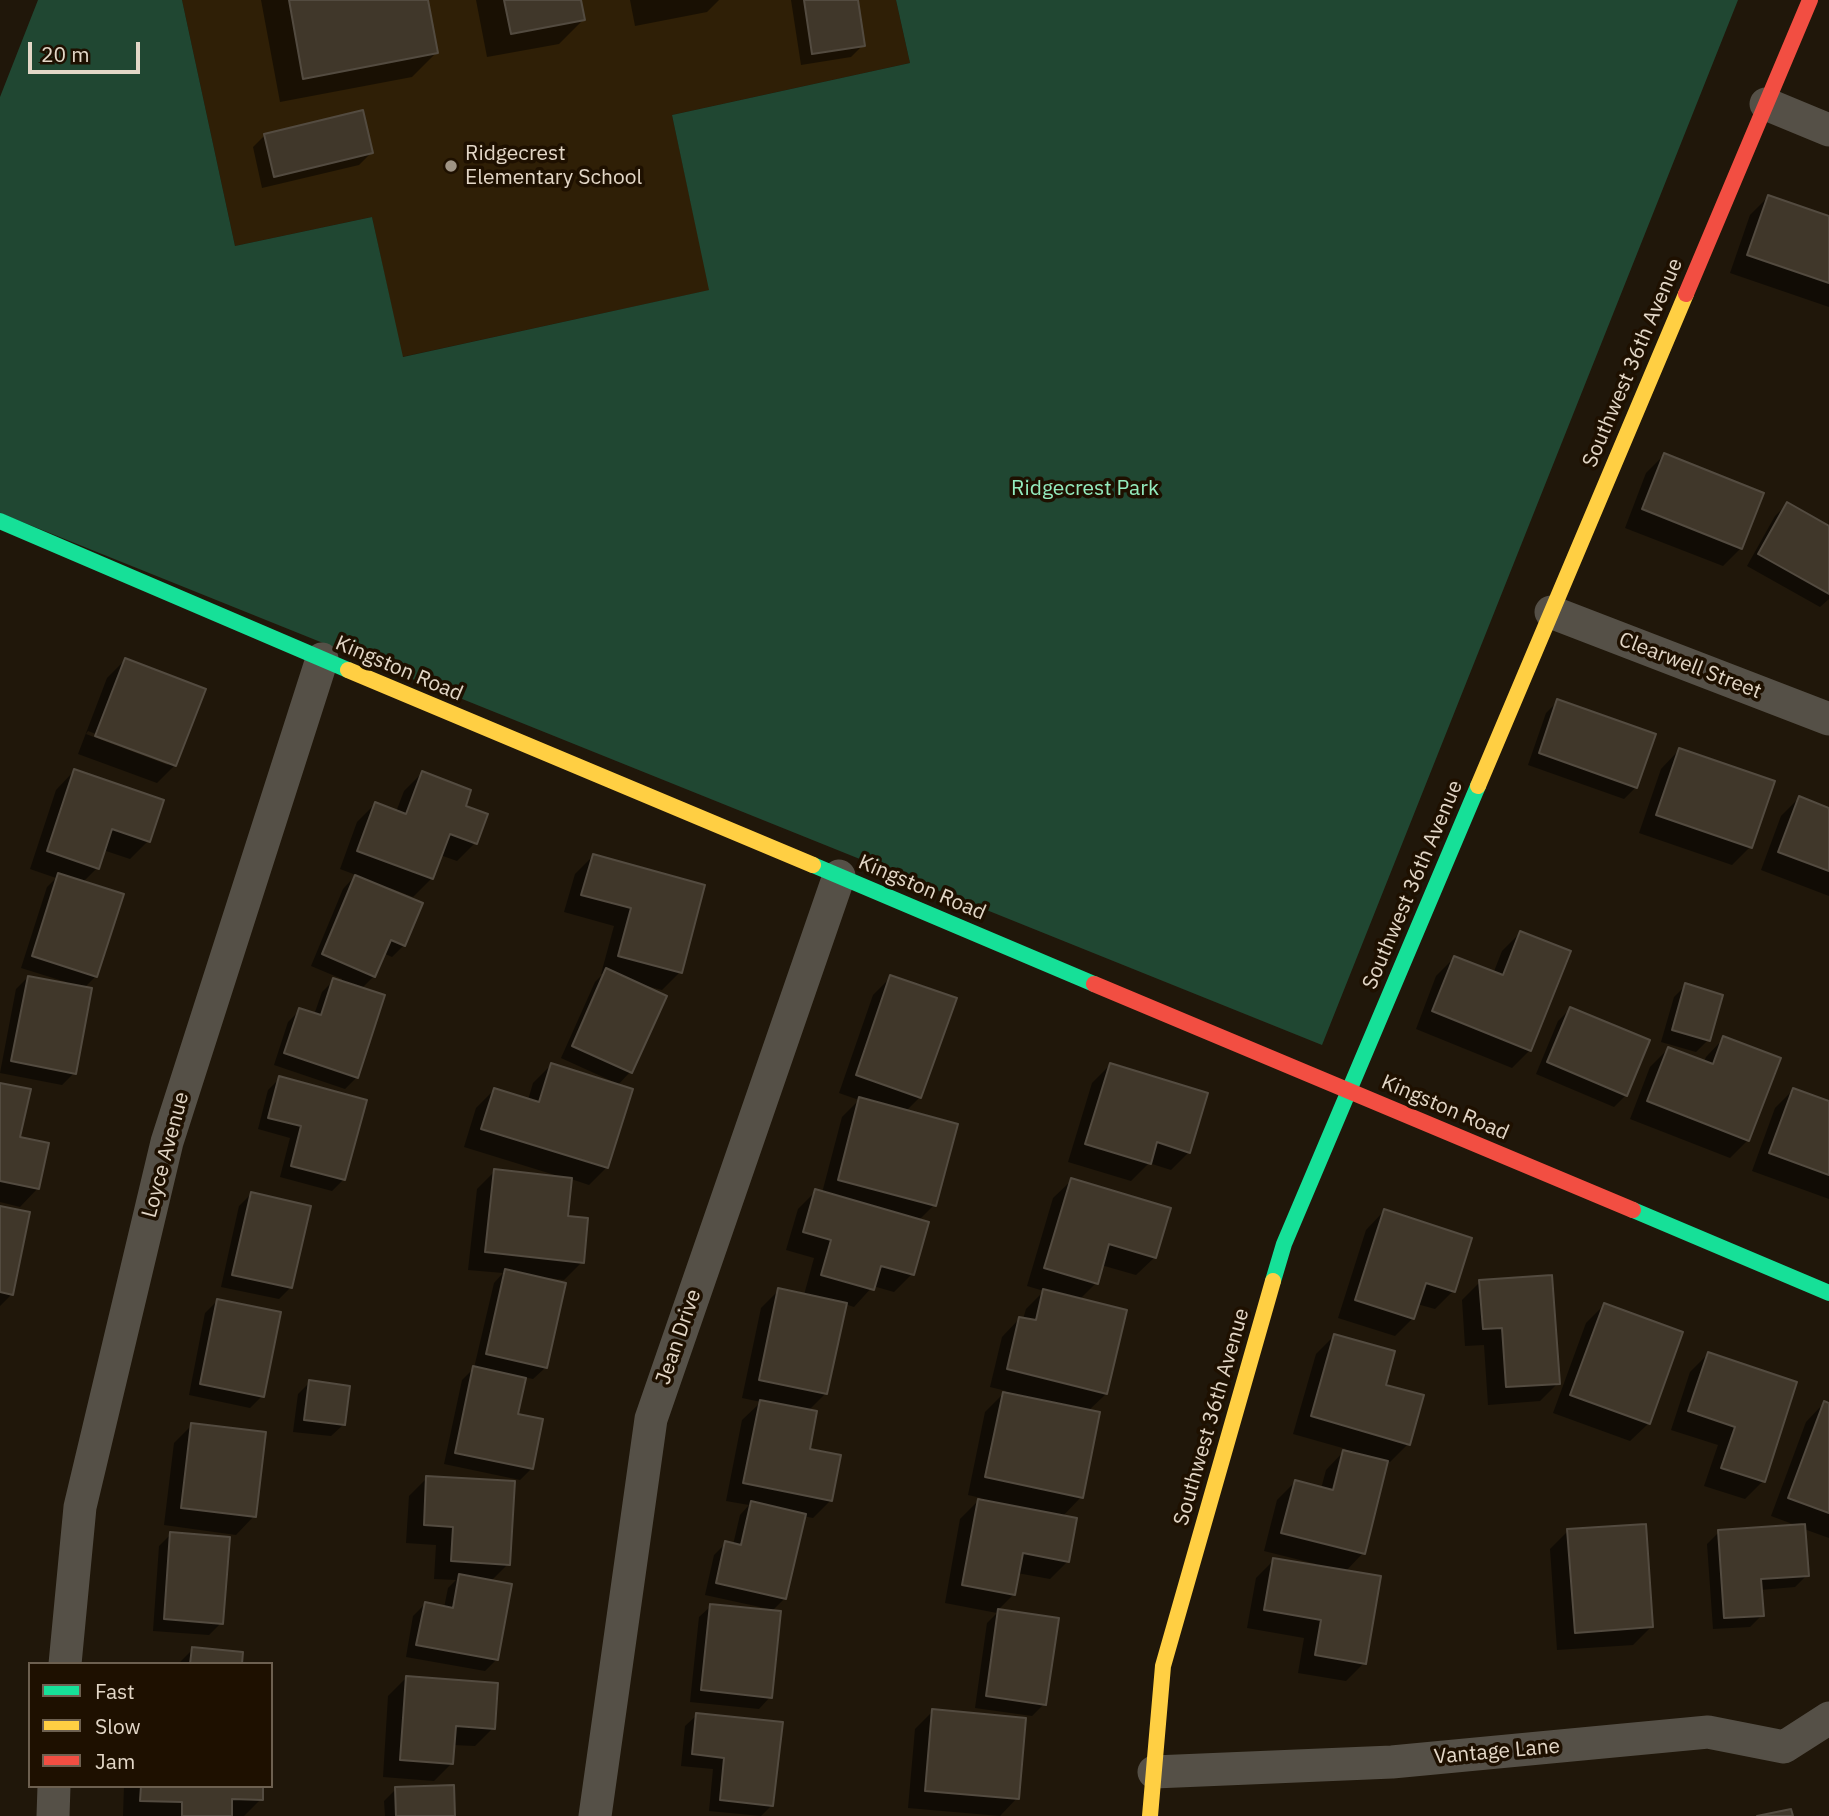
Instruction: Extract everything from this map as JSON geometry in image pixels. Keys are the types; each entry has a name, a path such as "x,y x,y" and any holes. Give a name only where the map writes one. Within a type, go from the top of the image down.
{"street":[{"name":"Southwest 36th Avenue","path":"1150,1816 1163,1666 1284,1244 1810,0"},
{"path":"1766,104 1829,130"},
{"name":"Kingston Road","path":"0,521 1829,1293"},
{"name":"Clearwell Street","path":"1551,612 1829,719"},
{"name":"Loyce Avenue","path":"65,1662 80,1507 167,1142 322,659"},
{"name":"Jean Drive","path":"596,1816 651,1419 839,876"},
{"name":"Vantage Lane","path":"1154,1772 1392,1762 1708,1732 1784,1747 1829,1718"},
{"path":"53,1816 54,1788"}],"shaded area":[{"name":"Ridgecrest Elementary School","path":"182,0 896,0 910,63 672,115 710,290 402,357 372,217 235,246"}],"green space":[{"name":"Ridgecrest Park","path":"38,0 182,0 235,246 372,217 403,357 709,290 672,115 910,63 896,0 1738,0 1322,1045 0,513 0,97"}],"building":[{"path":"289,0 428,0 438,53 303,79"},
{"path":"504,0 581,0 585,20 511,34"},
{"path":"804,0 858,0 865,46 812,54"},
{"path":"363,110 373,153 274,177 264,134"},
{"path":"1768,195 1829,216 1829,283 1747,255"},
{"path":"1664,453 1764,493 1742,549 1642,509"},
{"path":"1787,502 1829,526 1829,594 1758,554"},
{"path":"125,658 206,689 176,766 95,736"},
{"path":"1557,699 1656,734 1637,788 1539,753"},
{"path":"1679,748 1775,781 1752,848 1656,815"},
{"path":"74,769 164,800 150,842 112,829 99,869 47,851"},
{"path":"422,771 471,790 466,806 488,814 477,844 450,834 433,879 357,851 375,802 406,814"},
{"path":"1799,796 1829,808 1829,871 1778,852"},
{"path":"593,854 705,885 682,973 618,956 631,908 581,895"},
{"path":"58,873 124,894 97,977 32,956"},
{"path":"355,875 423,903 405,946 391,940 375,977 322,954"},
{"path":"1520,931 1571,951 1531,1051 1432,1011 1454,956 1503,975"},
{"path":"606,968 667,996 632,1073 572,1046"},
{"path":"890,975 957,998 921,1098 856,1075"},
{"path":"28,976 92,988 76,1074 11,1061"},
{"path":"333,978 385,995 358,1078 284,1053 299,1008 321,1015"},
{"path":"1685,983 1723,995 1710,1041 1672,1030"},
{"path":"1570,1007 1650,1040 1627,1096 1547,1062"},
{"path":"1723,1036 1781,1058 1749,1141 1647,1101 1668,1047 1713,1064"},
{"path":"551,1063 633,1089 608,1168 481,1129 494,1088 539,1102"},
{"path":"1110,1063 1208,1093 1190,1153 1157,1142 1151,1164 1085,1144"},
{"path":"279,1076 367,1100 345,1180 291,1166 301,1126 268,1118"},
{"path":"0,1083 31,1089 20,1137 49,1143 39,1189 0,1181"},
{"path":"1793,1088 1829,1101 1829,1175 1769,1153"},
{"path":"859,1097 958,1124 936,1206 838,1180"},
{"path":"494,1169 572,1178 568,1216 588,1218 584,1263 485,1252"},
{"path":"1071,1178 1171,1208 1156,1258 1109,1244 1098,1284 1044,1268"},
{"path":"815,1189 929,1222 914,1275 881,1266 874,1290 821,1275 831,1240 803,1232"},
{"path":"251,1192 311,1206 292,1288 232,1275"},
{"path":"0,1206 30,1212 13,1295 0,1292"},
{"path":"1384,1209 1472,1238 1455,1292 1426,1283 1414,1319 1355,1300"},
{"path":"505,1269 566,1283 547,1368 486,1354"},
{"path":"1552,1275 1560,1384 1506,1387 1502,1328 1483,1329 1479,1280"},
{"path":"778,1288 847,1303 827,1394 759,1380"},
{"path":"1043,1289 1127,1310 1107,1394 1007,1369 1019,1317 1036,1320"},
{"path":"217,1299 281,1312 264,1397 200,1384"},
{"path":"1604,1303 1683,1332 1650,1424 1570,1395"},
{"path":"1334,1334 1395,1351 1386,1385 1424,1395 1410,1445 1311,1416"},
{"path":"1708,1352 1797,1382 1765,1482 1721,1468 1735,1427 1688,1411"},
{"path":"473,1366 526,1378 518,1414 543,1419 533,1469 455,1453"},
{"path":"309,1380 350,1386 345,1425 304,1420"},
{"path":"1003,1392 1100,1412 1083,1498 985,1477"},
{"path":"760,1400 817,1411 810,1449 841,1455 832,1501 743,1483"},
{"path":"1824,1401 1829,1403 1829,1513 1788,1498"},
{"path":"191,1423 266,1432 256,1517 181,1508"},
{"path":"1343,1450 1388,1461 1365,1554 1281,1533 1295,1480 1333,1490"},
{"path":"426,1476 515,1481 510,1565 451,1561 453,1527 424,1525"},
{"path":"978,1499 1077,1518 1069,1562 1023,1553 1015,1595 962,1585"},
{"path":"751,1501 806,1514 786,1599 716,1583 725,1541 741,1545"},
{"path":"1646,1524 1653,1627 1575,1633 1567,1529"},
{"path":"1805,1524 1809,1576 1761,1579 1764,1616 1724,1618 1718,1530"},
{"path":"170,1532 230,1537 223,1624 164,1619"},
{"path":"1273,1558 1381,1576 1366,1664 1315,1655 1321,1620 1264,1610"},
{"path":"459,1574 512,1584 498,1660 416,1645 425,1602 453,1608"},
{"path":"710,1604 781,1611 772,1698 701,1690"},
{"path":"998,1609 1059,1618 1046,1705 986,1696"},
{"path":"192,1647 243,1652 242,1662 190,1662"},
{"path":"406,1676 498,1683 495,1729 456,1726 453,1764 400,1760"},
{"path":"932,1709 1026,1718 1019,1799 925,1791"},
{"path":"696,1713 783,1722 773,1806 720,1800 724,1758 692,1754"},
{"path":"454,1785 455,1816 396,1816 395,1787"},
{"path":"141,1788 263,1788 263,1800 232,1799 232,1816 182,1816 182,1802 140,1801"},
{"path":"1791,1809 1793,1816 1757,1816"}],"traffic: fast":[{"path":"0,521 348,670"},
{"path":"1273,1281 1284,1244 1478,786"},
{"path":"813,865 1094,984"},
{"path":"1633,1210 1829,1293"}],"traffic: slow":[{"path":"1478,786 1686,294"},
{"path":"348,670 813,865"},
{"path":"1150,1816 1163,1666 1273,1281"}],"traffic: jam":[{"path":"1686,294 1810,0"},
{"path":"1094,984 1633,1210"}],"place":[{"name":"Ridgecrest Elementary School","path":"451,166"}]}
